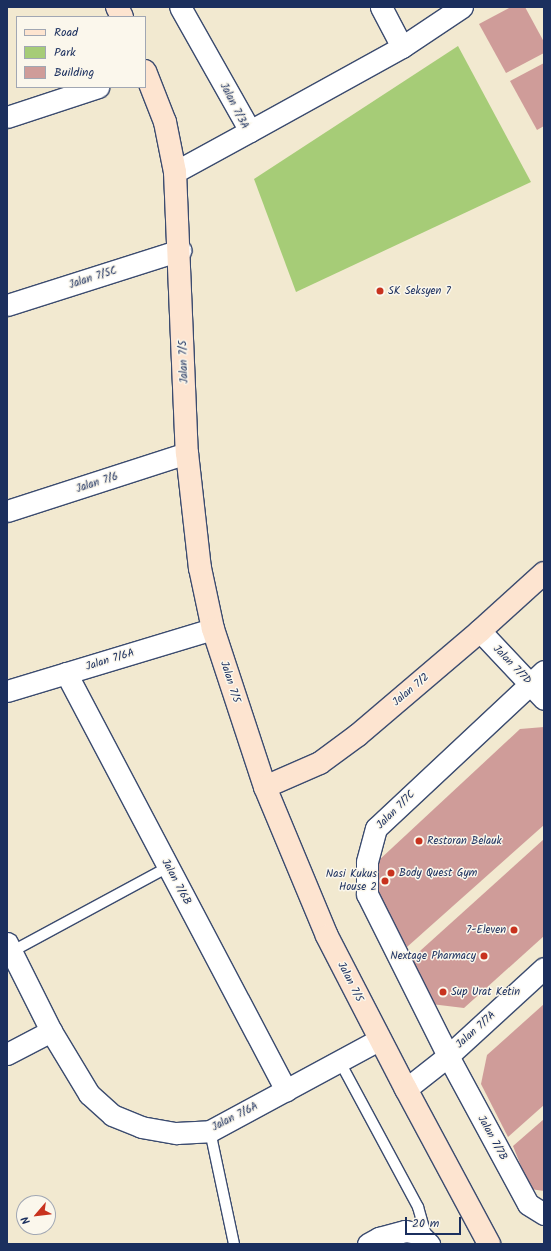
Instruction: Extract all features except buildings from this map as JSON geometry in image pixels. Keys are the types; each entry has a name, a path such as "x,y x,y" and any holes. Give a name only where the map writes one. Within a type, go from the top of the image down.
{"street":[{"path":"117,7 122,16"},
{"name":"Jalan 7/3A","path":"175,172 250,131 180,7"},
{"path":"381,7 402,47"},
{"path":"250,131 402,47 462,7"},
{"name":"Jalan 7/5","path":"146,75 164,122 175,172 180,250 187,453 200,568 213,629 264,787 327,936 406,1089 490,1244"},
{"path":"7,117 95,88"},
{"name":"Jalan 7/5C","path":"7,305 180,250"},
{"name":"Jalan 7/6","path":"7,511 187,453"},
{"name":"Jalan 7/2","path":"264,787 320,763 358,735 480,631 544,573"},
{"name":"Jalan 7/6A","path":"7,691 213,629"},
{"name":"Jalan 7/7D","path":"480,631 539,685"},
{"name":"Jalan 7/6B","path":"66,673 286,1091"},
{"name":"Jalan 7/7C","path":"448,1056 367,894 367,862 376,828 539,685"},
{"name":"Jalan 7/6A","path":"9,948 50,1032 89,1094 112,1115 141,1127 176,1133 210,1131 380,1039"},
{"name":"Jalan 7/7A","path":"406,1089 448,1056 544,968"},
{"path":"7,1054 50,1032"},
{"name":"Jalan 7/7B","path":"448,1056 528,1204 544,1214"},
{"path":"368,1244 386,1235 406,1230 418,1233 428,1243"}],"lane":[{"path":"9,948 168,867"},
{"path":"340,1062 418,1207 424,1223 428,1243"},
{"path":"210,1131 234,1244"}],"green space":[{"path":"458,46 531,182 296,292 254,179"}],"place":[{"name":"SK Seksyen 7","path":"380,291"},
{"name":"Restoran Belauk","path":"419,841"},
{"name":"Body Quest Gym","path":"391,873"},
{"name":"Nasi Kukus House 2","path":"385,881"},
{"name":"7-Eleven","path":"514,930"},
{"name":"Nextage Pharmacy","path":"484,956"},
{"name":"Sup Urat Ketin","path":"443,992"}]}
